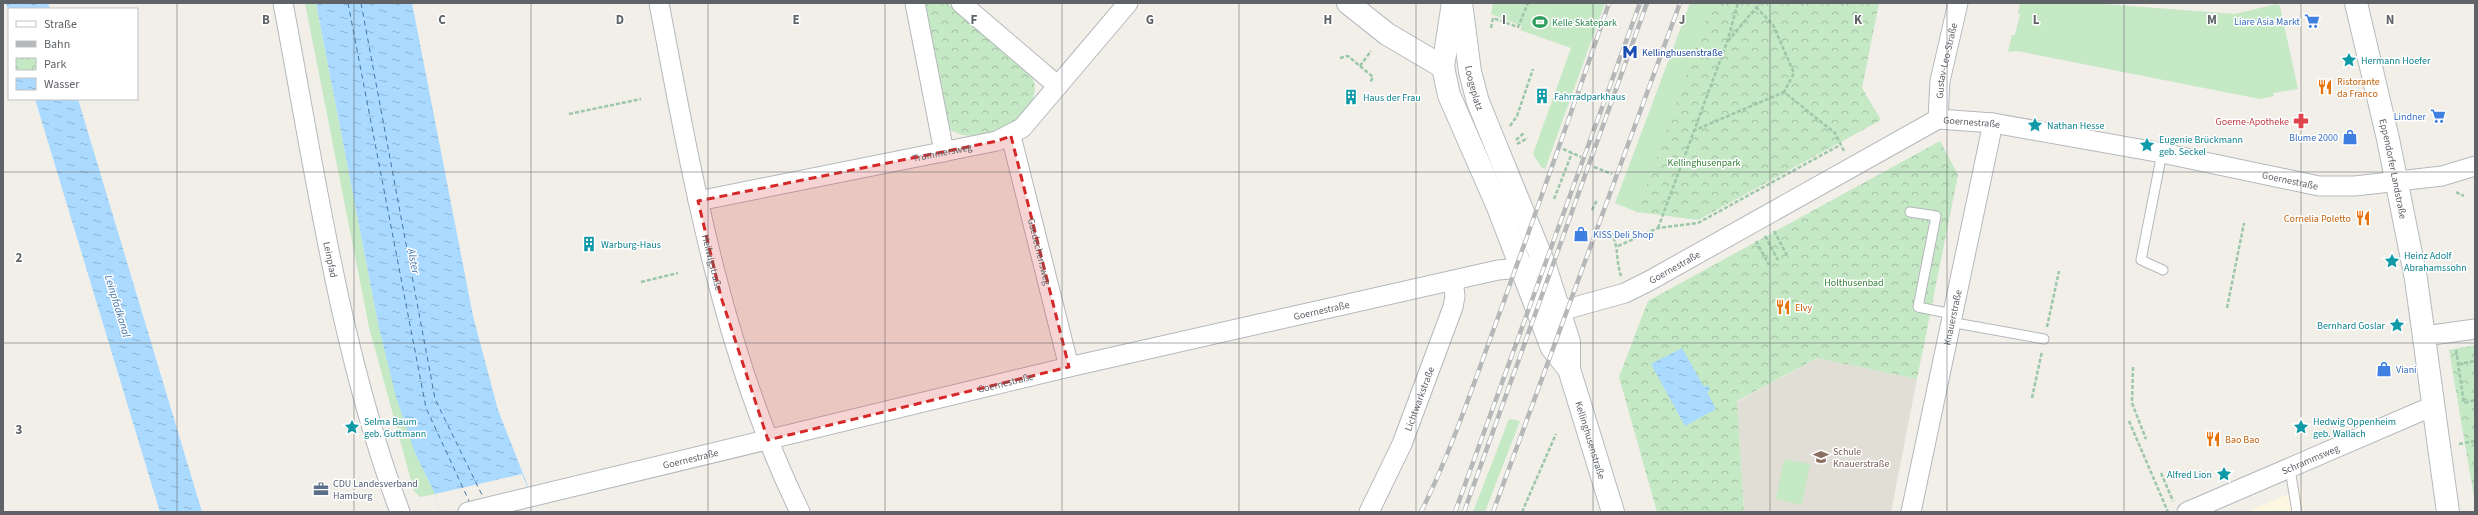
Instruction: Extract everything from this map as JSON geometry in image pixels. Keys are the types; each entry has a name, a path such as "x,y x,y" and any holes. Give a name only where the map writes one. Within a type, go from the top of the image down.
{"street":[{"name":"Leinpfad","path":"283,3 340,298 367,408 400,512"},
{"name":"Heilwigstraße","path":"659,3 698,201 722,300 768,440 800,512"},
{"path":"915,3 944,152"},
{"path":"961,3 1058,86"},
{"name":"Trummersweg","path":"698,201 997,141 1011,136 1022,128 1128,3"},
{"path":"1348,3 1387,34 1443,67"},
{"name":"Loogeplatz","path":"1453,3 1456,43 1504,169 1545,266"},
{"name":"Loogeplatz","path":"1461,3 1456,43 1443,67 1449,95 1522,267"},
{"name":"Gustav-Leo-Straße","path":"1938,119 1940,81 1958,3"},
{"name":"Eppendorfer Landstraße","path":"2356,3 2397,182 2425,336 2448,512"},
{"name":"Goernestraße","path":"1550,314 1625,293 1643,284 1853,168 1938,119 1993,123 2162,153 2320,186 2355,186 2397,182 2442,176 2475,166"},
{"name":"Knauerstraße","path":"1911,512 1993,123"},
{"name":"Gaedechensweg","path":"1011,136 1069,367"},
{"path":"1470,144 1504,169"},
{"name":"Goernestraße","path":"468,512 1069,367 1453,281 1522,267 1545,266"},
{"name":"Kellinghusenstraße","path":"1545,266 1550,314"},
{"name":"Kellinghusenstraße","path":"1522,267 1550,314 1569,342 1569,369 1614,512"},
{"name":"Lichtwarkstraße","path":"1368,512 1402,444 1453,307 1455,296 1453,281"},
{"path":"2425,336 2475,328"},
{"name":"Schrammsweg","path":"2181,509 2290,469 2433,406"}],"lane":[{"path":"2162,153 2141,260 2163,270"},
{"path":"1910,212 1936,216 1918,307 1951,318 2044,339"},
{"path":"2290,469 2297,512"}],"path":[{"path":"1491,28 1493,18 1518,27 1528,3"},
{"path":"1658,228 1727,42 1738,3"},
{"path":"1727,42 1760,3"},
{"path":"1693,132 1784,92 1794,73 1773,25 1756,7"},
{"path":"1360,66 1371,51"},
{"path":"1340,58 1348,56 1373,77 1370,83"},
{"path":"1510,126 1517,116 1533,69"},
{"path":"1784,92 1835,133 1853,168"},
{"path":"569,114 641,100"},
{"path":"1516,140 1525,132"},
{"path":"1518,144 1528,138"},
{"path":"1618,246 1658,228 1698,223 1840,145"},
{"path":"1563,149 1581,157"},
{"path":"1559,186 1554,199 1572,153"},
{"path":"1594,167 1612,174"},
{"path":"1592,210 1597,200"},
{"path":"2227,308 2244,223"},
{"path":"1611,232 1618,246 1618,266 1622,282"},
{"path":"1776,234 1787,255"},
{"path":"1767,239 1778,260"},
{"path":"1758,244 1769,265"},
{"path":"640,282 678,273"},
{"path":"2475,361 2458,364 2464,403 2475,400"},
{"path":"2133,368 2132,403 2146,438"},
{"path":"2129,421 2168,512"},
{"path":"1522,512 1556,434"},
{"path":"2161,473 2181,509"}],"highlighted area":[{"path":"1011,136 1069,367 768,440 721,297 698,201 997,141"}],"shaded area":[{"name":"Schule Knauerstraße","path":"1817,358 1917,379 1891,512 1744,512 1737,402"},
{"path":"2301,489 2304,512 2247,512"}],"green space":[{"path":"305,3 316,3 378,323 415,453 435,494 420,497 414,491 369,327"},
{"path":"923,3 947,3 1032,76 1035,90 1031,103 1021,115 1008,125 993,132 977,136 962,135 950,129"},
{"path":"1493,3 1605,3 1545,169 1541,167 1533,154 1571,48 1520,30 1522,26 1491,14"},
{"path":"1690,3 1712,3 1637,212 1615,203"},
{"name":"Kellinghusenpark","path":"1712,3 1879,3 1862,88 1881,120 1698,220 1637,212"},
{"path":"2020,3 2090,3 2235,14 2276,4 2280,6 2298,89 2273,93 2274,96 2260,99 2017,51 2008,52 2012,35 2015,35 2020,14 2018,13"},
{"name":"Holthusenbad","path":"1940,141 1958,175 1917,379 1817,358 1737,401 1744,512 1657,512 1619,377 1648,301"},
{"path":"2475,345 2475,503 2449,350"},
{"path":"1509,419 1520,421 1485,512 1473,512"},
{"path":"1784,459 1810,464 1802,505 1776,499"}],"water":[{"path":"6,3 48,3 50,8 8,8 8,10"},
{"name":"Alster","path":"316,3 412,3 473,316 498,410 538,512 441,512 435,494 415,453 396,397 378,323"},
{"name":"Leinpfadkanal","path":"35,100 78,100 202,512 160,512"},
{"path":"1682,348 1704,387 1708,385 1710,390 1707,392 1716,409 1685,426 1651,364"}],"pier":[{"path":"522,474 538,512 441,512 435,494"}],"ferry route":[{"path":"348,3 426,408 470,503"},
{"path":"361,3 435,399 484,499"}],"railway":[{"path":"1421,512 1433,488 1463,413 1542,196 1609,3"},
{"path":"1455,512 1640,3"},
{"path":"1464,512 1647,3"},
{"path":"1493,512 1680,3"}],"place":[{"name":"Liare Asia Markt","path":"2312,21"},
{"name":"Kelle Skatepark","path":"1540,22"},
{"name":"Kellinghusenstraße","path":"1630,52"},
{"name":"Hermann Hoefer","path":"2349,60"},
{"name":"Ristorante da Franco","path":"2325,87"},
{"name":"Fahrradparkhaus","path":"1542,96"},
{"name":"Haus der Frau","path":"1351,97"},
{"name":"Lindner","path":"2438,116"},
{"name":"Goerne-Apotheke","path":"2301,121"},
{"name":"Nathan Hesse","path":"2035,125"},
{"name":"Blume 2000","path":"2350,137"},
{"name":"Eugenie Brückmann geb. Seckel","path":"2147,145"},
{"name":"Cornelia Poletto","path":"2363,218"},
{"name":"KISS Deli Shop","path":"1581,234"},
{"name":"Warburg-Haus","path":"589,244"},
{"name":"Heinz Adolf Abrahamssohn","path":"2392,261"},
{"name":"Elvy","path":"1783,307"},
{"name":"Bernhard Goslar","path":"2397,325"},
{"name":"Viani","path":"2384,369"},
{"name":"Selma Baum geb. Guttmann","path":"352,427"},
{"name":"Hedwig Oppenheim geb. Wallach","path":"2301,427"},
{"name":"Bao Bao","path":"2213,439"},
{"name":"Schule Knauerstraße","path":"1821,457"},
{"name":"Alfred Lion","path":"2224,474"},
{"name":"CDU Landesverband Hamburg","path":"321,489"}]}
